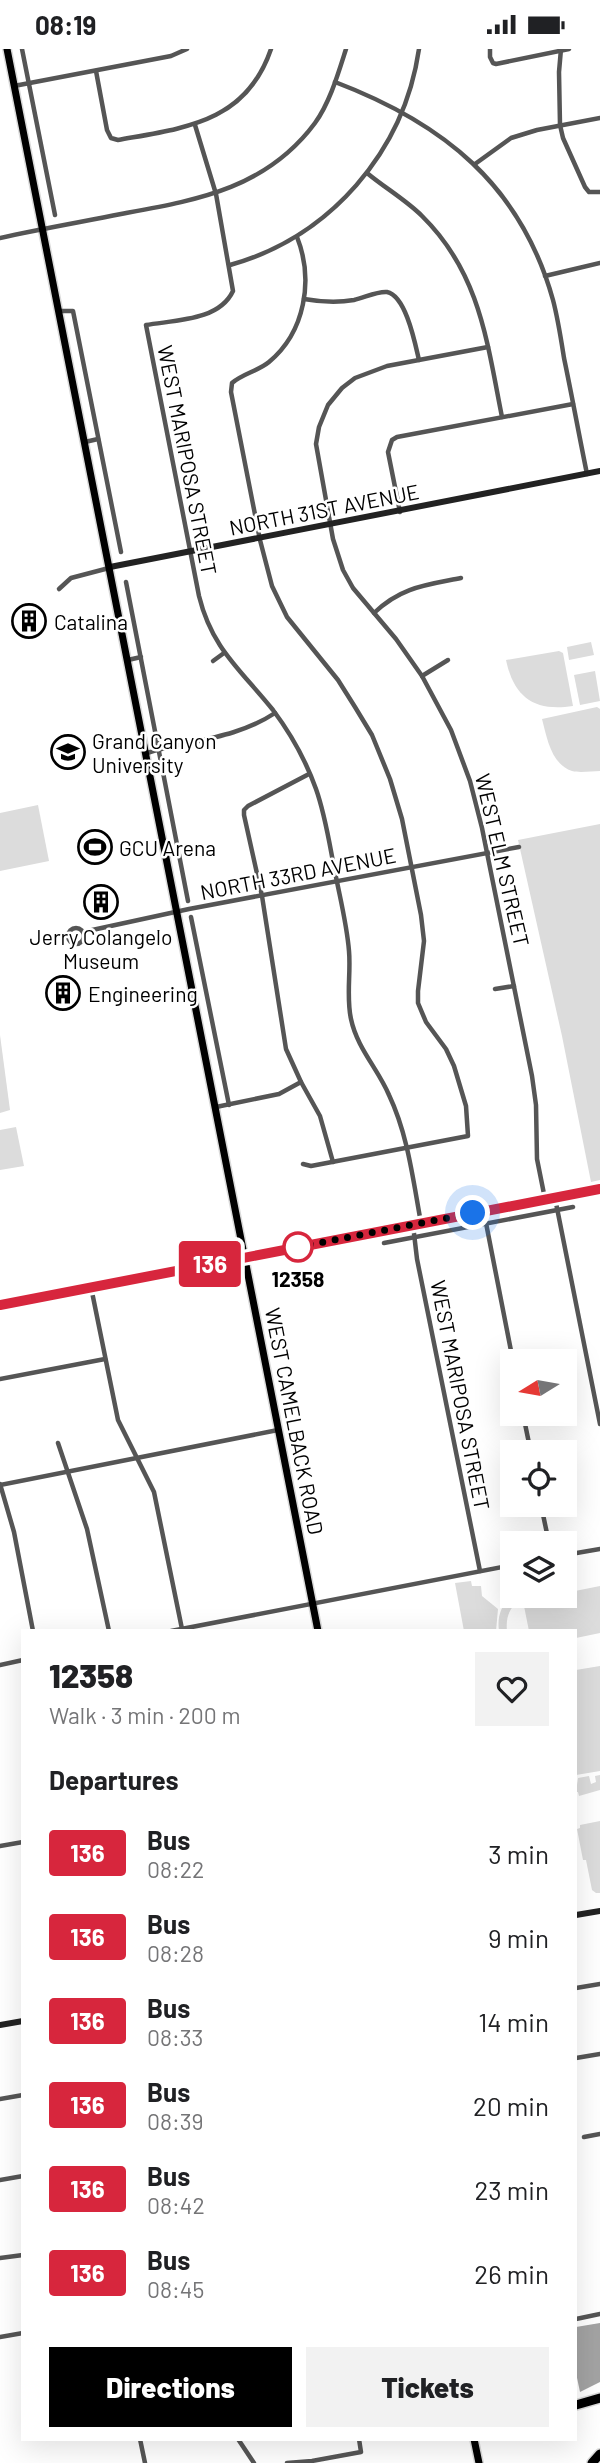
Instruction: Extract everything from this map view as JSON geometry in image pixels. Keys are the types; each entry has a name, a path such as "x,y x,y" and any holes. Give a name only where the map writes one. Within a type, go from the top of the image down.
{"highway":[{"path":"577,2405 600,2398"},
{"path":"592,2463 600,2454"}],"main road":[{"name":"WEST CAMELBACK ROAD","path":"7,49 318,1629"},
{"name":"NORTH 31ST AVENUE","path":"110,568 600,471"},
{"path":"0,1305 600,1189"},
{"path":"577,1915 600,1911"},
{"path":"0,2025 21,2021"},
{"path":"474,2441 478,2463"}],"street":[{"path":"22,49 55,215"},
{"path":"14,86 171,56 187,49"},
{"path":"96,71 107,130 111,138 118,140 194,125 219,114 237,101 255,82 271,49"},
{"path":"0,237 181,203 216,194 262,173 292,148 316,122 335,82 346,49"},
{"path":"230,265 265,254 297,237 342,201 367,173 384,150 403,111 415,76 419,49"},
{"path":"490,49 493,63 569,49"},
{"path":"561,50 560,125 572,161 589,193 600,192"},
{"path":"335,82 403,111 439,135 475,164 512,208 545,276 557,315 587,474"},
{"path":"475,164 511,138 537,130 600,118"},
{"name":"WEST MARIPOSA STREET","path":"194,125 216,194 233,291 229,300 220,308 205,314 146,325 202,608 224,653 275,713 294,741 324,815 348,945 351,1021 364,1052 388,1091 400,1119 421,1224"},
{"path":"367,173 421,215 447,245 472,289 488,347 502,417"},
{"path":"297,237 306,281 295,329 275,357 258,370 232,383 260,540 272,586 287,617 338,680 372,735 390,779 412,867 424,941 418,1003 426,1022 446,1049 454,1066 466,1106 468,1136 311,1166 303,1164"},
{"path":"545,276 600,264"},
{"path":"304,299 341,302 384,291 391,293 407,317 419,360 488,347"},
{"path":"59,311 73,311 121,552"},
{"name":"WEST ELM STREET","path":"419,360 364,373 342,388 328,405 319,427 317,460 338,559 348,580 422,676 451,730 478,807 534,1091 537,1159 545,1199"},
{"path":"400,512 388,452 392,440 573,404"},
{"path":"85,442 98,439"},
{"name":"NORTH 31ST AVENUE","path":"59,589 71,578 110,568"},
{"path":"374,613 410,588 461,578"},
{"path":"126,582 188,901"},
{"path":"213,661 224,653"},
{"path":"128,660 141,657"},
{"path":"422,676 448,660"},
{"path":"147,753 221,737 250,727 275,713"},
{"path":"309,774 243,810 262,896 283,1037 289,1057 320,1116 332,1162"},
{"path":"162,832 174,829"},
{"name":"NORTH 33RD AVENUE","path":"83,932 519,847"},
{"path":"191,917 229,1105"},
{"path":"495,989 515,986"},
{"path":"197,1012 210,1009"},
{"path":"216,1107 279,1094 301,1082"},
{"path":"555,1198 600,1424"},
{"path":"383,1243 573,1207"},
{"path":"486,1223 511,1349"},
{"name":"WEST MARIPOSA STREET","path":"413,1225 417,1259 480,1571"},
{"path":"91,1287 118,1420 123,1434 149,1478 159,1510 182,1629 500,1567"},
{"path":"0,1379 105,1359"},
{"path":"33,1629 14,1532 0,1484 278,1430"},
{"path":"58,1443 87,1529 108,1629"},
{"path":"577,1553 600,1549"},
{"path":"0,1665 21,1660"},
{"path":"0,1846 21,1842"},
{"path":"577,1988 600,1984"},
{"path":"577,2059 600,2054"},
{"path":"0,2099 21,2095"},
{"path":"584,2137 600,2134"},
{"path":"0,2180 21,2176"},
{"path":"0,2258 21,2255"},
{"path":"577,2319 600,2314"},
{"path":"0,2337 21,2333"},
{"path":"140,2441 145,2463"},
{"path":"239,2441 254,2463"},
{"path":"287,2463 361,2452 359,2441"}],"shaded area":[{"path":"591,642 594,655 569,660 567,647"},
{"path":"559,651 563,653 573,706 548,707 537,704 521,693 514,684 506,660"},
{"path":"595,671 600,701 580,705 574,675"},
{"path":"597,707 600,709 600,771 582,772 565,768 559,763 548,742 542,719"},
{"path":"38,805 49,861 0,871 0,813"},
{"path":"600,824 600,1180 591,1182 562,1036 518,840"},
{"path":"0,1035 10,1110 0,1113"},
{"path":"16,1127 24,1166 0,1170 0,1130"},
{"path":"471,1581 472,1586 481,1586 482,1596 498,1609 496,1629 464,1629 455,1583"},
{"path":"600,1586 600,1633 577,1638 577,1629 529,1629 524,1608 577,1608 577,1591"},
{"path":"502,1608 512,1608 507,1619 507,1629 499,1629"},
{"path":"600,1666 600,1771 577,1775 577,1670"},
{"path":"600,1775 600,1790 579,1796 578,1778 589,1776 591,1784 596,1782 595,1776"},
{"path":"600,1821 600,1893 596,1893 592,1890 586,1860 583,1860 577,1829 580,1825"},
{"path":"600,2323 600,2382 580,2392 577,2378 577,2327"}],"bus line":[{"name":"136","path":"0,1305 600,1189"}],"place":[{"name":"Catalina","path":"29,621"},
{"name":"Grand Canyon University","path":"68,752"},
{"name":"GCU Arena","path":"95,847"},
{"name":"Jerry Colangelo Museum","path":"101,902"},
{"name":"Engineering","path":"63,993"},
{"name":"12358","path":"298,1247"}],"route":[{"path":"298,1247 473,1213"}]}
